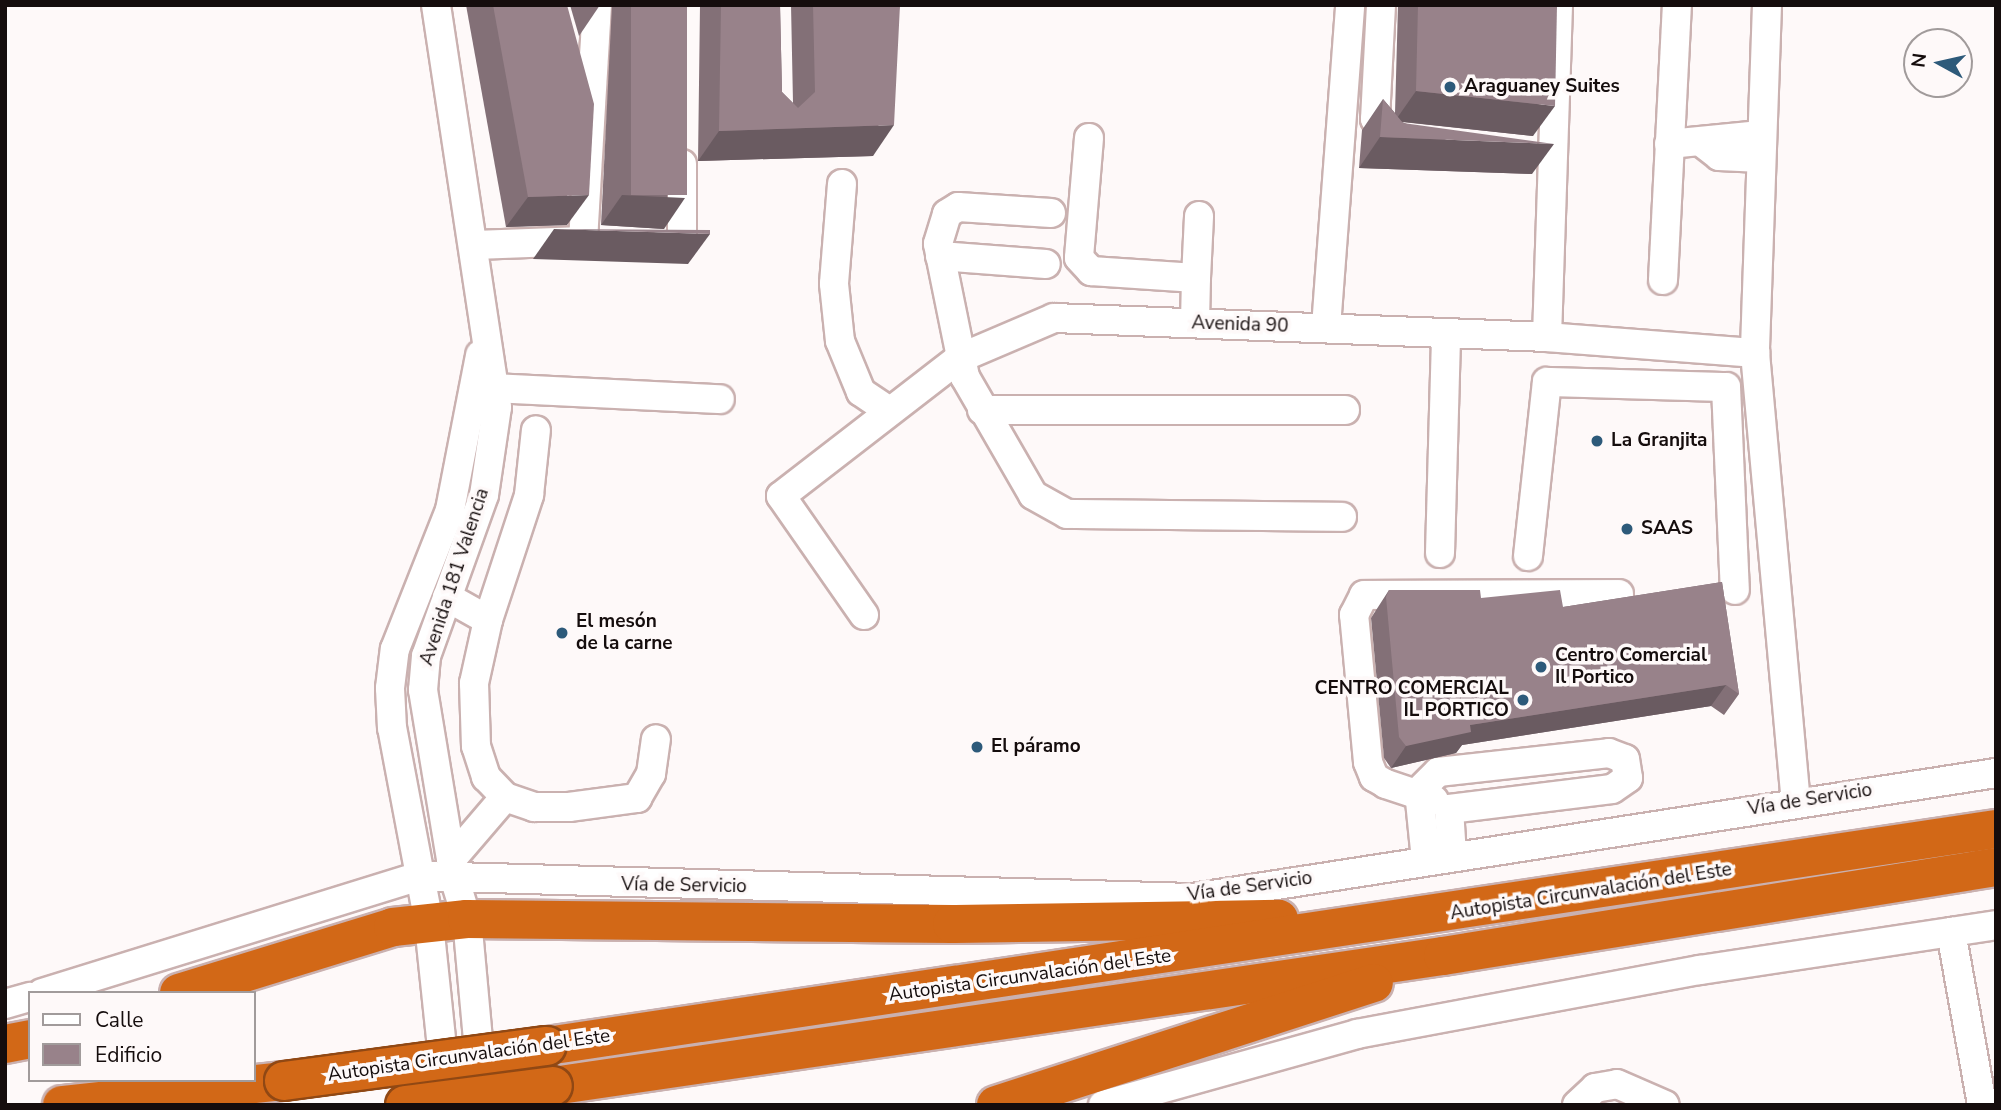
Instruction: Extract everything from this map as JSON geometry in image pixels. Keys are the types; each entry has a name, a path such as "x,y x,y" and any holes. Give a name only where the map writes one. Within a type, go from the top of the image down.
{"highway":[{"name":"Autopista Circunvalación del Este","path":"62,1105 284,1081 547,1046 1434,917 1996,829"},
{"name":"Autopista Circunvalación del Este","path":"405,1105 553,1086 1443,956 1996,867"},
{"path":"185,991 393,927 467,919 952,924 1434,917"},
{"path":"996,1105 1349,993 1443,956"},
{"path":"5,1044 28,1039"}],"street":[{"path":"436,5 475,245 485,332"},
{"path":"590,158 597,5"},
{"path":"1326,327 1350,5"},
{"path":"1381,5 1375,119 1391,141 1417,143"},
{"path":"1547,337 1558,5"},
{"path":"1663,280 1677,5"},
{"path":"1767,5 1755,353 1796,802"},
{"path":"566,53 609,243"},
{"path":"475,245 609,243 680,246 682,129"},
{"path":"1089,138 1079,258 1085,268 1196,278"},
{"path":"1669,144 1705,145 1720,156 1761,146"},
{"path":"1523,152 1553,155"},
{"path":"842,184 834,284 840,341 861,392 888,410"},
{"path":"1051,213 958,207 941,226 940,256 958,359 982,410 1033,495 1048,509 1342,517"},
{"path":"1195,323 1199,216"},
{"path":"940,256 1046,264"},
{"name":"Avenida 90","path":"864,615 781,496 888,410 958,359 1054,318 1547,337 1755,353"},
{"name":"Avenida 181 Valencia","path":"484,1105 467,919 453,868 423,690 426,656 484,495 497,407 491,388 485,332"},
{"name":"Avenida 181 Valencia","path":"448,1105 429,923 419,876 390,688 395,649 450,510 485,332"},
{"path":"1440,554 1446,333"},
{"path":"1528,556 1547,383 1726,387 1735,590"},
{"path":"491,388 720,399"},
{"path":"1727,406 1760,403"},
{"path":"982,410 1345,410"},
{"path":"536,430 529,495 488,620 474,683 475,746 486,777 505,797 534,807 569,807 637,797 650,774 656,739"},
{"path":"1419,791 1438,772 1609,753 1625,759 1628,779 1612,789 1448,808 1419,791 1386,784 1368,762 1354,615 1364,595 1619,594"},
{"path":"447,597 488,620"},
{"path":"390,688 423,690"},
{"name":"Vía de Servicio","path":"49,991 419,876 453,868 1194,898 1796,802 1996,773"},
{"path":"1419,791 1439,858"},
{"path":"453,868 505,797"},
{"path":"1439,858 1448,808"},
{"path":"1103,1105 1357,1034 1996,925"},
{"path":"1951,932 1982,1105"},
{"path":"5,1004 28,998"},
{"path":"1577,1105 1595,1088 1617,1084 1665,1105"}],"building":[{"path":"493,5 567,5 594,104 589,195 528,197"},
{"path":"631,5 687,5 687,195 631,195"},
{"path":"721,5 780,5 782,92 798,108 815,92 813,5 900,5 894,125 719,131"},
{"path":"1418,5 1557,5 1555,106 1416,91"},
{"path":"1383,99 1403,123 1554,144 1380,137"},
{"path":"554,229 710,230 710,234"},
{"name":"Centro Comercial Il Portico","path":"1722,582 1739,694 1726,685 1470,725 1471,732 1406,746 1399,737 1386,597 1389,590 1480,590 1481,598 1560,590 1563,607"}],"place":[{"name":"Araguaney Suites","path":"1450,87"},
{"name":"La Granjita","path":"1597,441"},
{"name":"SAAS","path":"1627,529"},
{"name":"El mesón de la carne","path":"562,633"},
{"name":"Centro Comercial Il Portico","path":"1541,667"},
{"name":"CENTRO COMERCIAL IL PORTICO","path":"1523,700"},
{"name":"El páramo","path":"977,747"}]}
